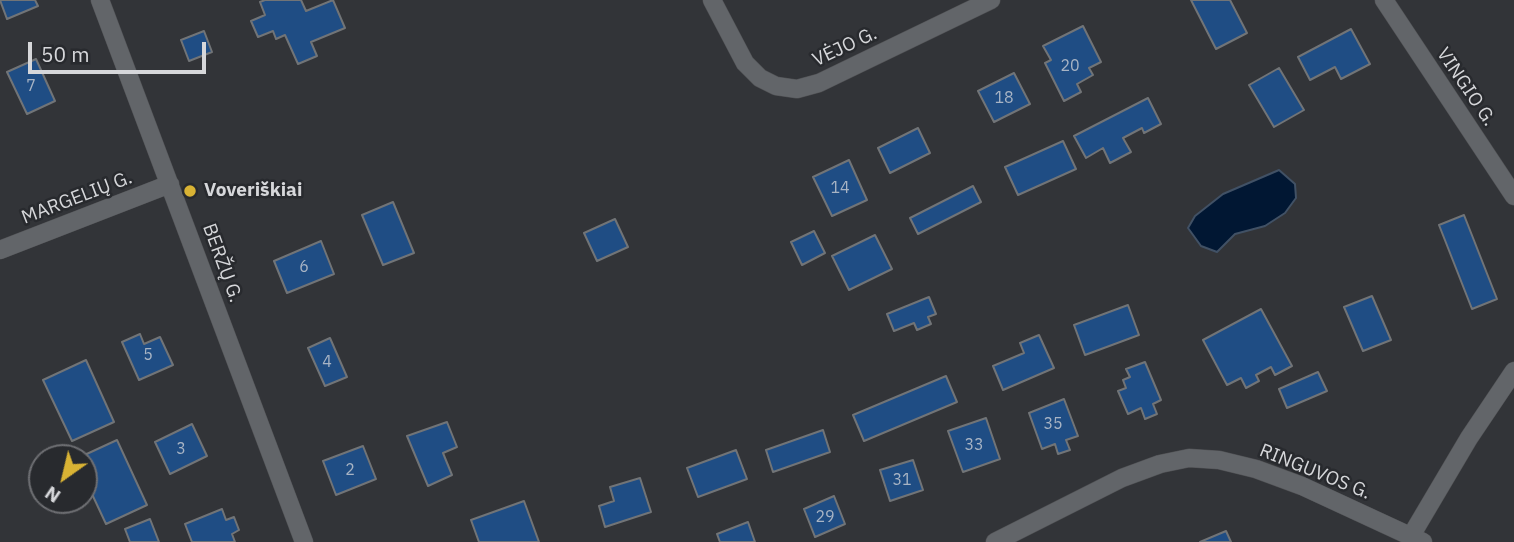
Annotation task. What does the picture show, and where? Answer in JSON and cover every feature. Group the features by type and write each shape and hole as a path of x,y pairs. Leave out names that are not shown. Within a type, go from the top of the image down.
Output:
{"street":[{"name":"BERŽŲ G.","path":"100,0 304,542"},
{"name":"VĖJO G.","path":"712,0 745,62 760,78 776,86 797,89 818,83 991,0"},
{"name":"VINGIO G.","path":"1384,0 1514,196"},
{"name":"MARGELIŲ G.","path":"0,250 170,184"},
{"path":"1417,539 1462,449 1514,371"},
{"name":"RINGUVOS G.","path":"995,542 1122,478 1160,464 1189,458 1219,460 1256,469 1303,486 1417,539"}],"water":[{"path":"1279,170 1295,184 1296,198 1285,213 1265,226 1235,234 1217,252 1201,246 1188,228 1195,216 1223,194"}],"building":[{"path":"0,0 35,0 38,6 7,19"},
{"path":"301,0 306,11 333,0 345,28 311,42 317,56 298,64 285,35 276,39 273,31 258,37 251,21 265,15 260,2"},
{"path":"1191,0 1230,0 1247,33 1216,49"},
{"path":"1083,26 1101,62 1089,68 1093,75 1077,84 1081,92 1064,101 1045,63 1051,60 1043,46"},
{"path":"1351,29 1370,64 1341,79 1335,67 1310,80 1298,57"},
{"path":"204,31 212,52 189,61 181,40"},
{"path":"36,59 55,101 27,114 7,72"},
{"path":"1279,68 1304,110 1274,127 1249,85"},
{"path":"1014,73 1030,104 994,122 978,91"},
{"path":"1148,98 1161,124 1144,133 1142,128 1123,138 1131,152 1110,163 1103,148 1086,158 1074,136"},
{"path":"918,128 930,153 890,173 878,148"},
{"path":"1063,141 1076,169 1018,195 1005,167"},
{"path":"849,160 867,200 832,216 813,177"},
{"path":"973,186 981,202 918,234 910,218"},
{"path":"393,202 414,253 383,265 362,215"},
{"path":"1464,215 1497,299 1472,309 1439,225"},
{"path":"615,219 628,247 597,261 584,233"},
{"path":"814,231 825,253 802,265 791,242"},
{"path":"875,235 892,269 849,290 832,256"},
{"path":"321,241 334,274 287,293 274,261"},
{"path":"1372,296 1391,340 1363,351 1344,307"},
{"path":"929,297 936,314 928,317 931,324 917,330 914,323 894,331 887,314"},
{"path":"1128,305 1139,335 1085,355 1074,325"},
{"path":"1261,309 1292,366 1275,375 1271,367 1256,375 1259,381 1246,388 1241,378 1227,385 1203,340"},
{"path":"140,334 144,344 160,337 173,365 139,380 122,342"},
{"path":"1039,335 1054,368 1003,390 993,366 1024,353 1020,343"},
{"path":"330,338 347,377 325,386 308,348"},
{"path":"86,360 114,422 72,441 43,380"},
{"path":"1145,362 1161,400 1153,404 1157,414 1145,419 1141,408 1128,414 1118,391 1126,388 1123,380 1130,377 1126,369"},
{"path":"1318,372 1327,391 1287,408 1279,389"},
{"path":"946,376 957,402 864,441 853,415"},
{"path":"1064,399 1078,436 1066,440 1070,450 1058,454 1055,444 1042,449 1029,413"},
{"path":"986,418 1000,459 963,472 948,431"},
{"path":"447,422 457,447 443,453 452,475 428,486 407,436"},
{"path":"192,424 207,456 170,474 155,442"},
{"path":"823,430 830,452 773,472 766,450"},
{"path":"117,440 147,505 106,524 98,507 98,449"},
{"path":"363,446 376,479 336,495 323,461"},
{"path":"736,450 747,479 698,497 687,468"},
{"path":"913,460 923,490 890,501 880,470"},
{"path":"640,478 651,512 605,527 599,506 614,501 610,487"},
{"path":"834,496 845,524 815,537 804,509"},
{"path":"524,501 539,542 479,542 471,520"},
{"path":"222,509 226,520 234,517 239,530 232,534 235,542 192,542 185,524"},
{"path":"150,519 159,542 130,542 125,529"},
{"path":"748,522 755,542 720,542 717,534"},
{"path":"1226,531 1231,542 1200,542"}],"place":[{"name":"Voveriškiai","path":"190,191"}]}
